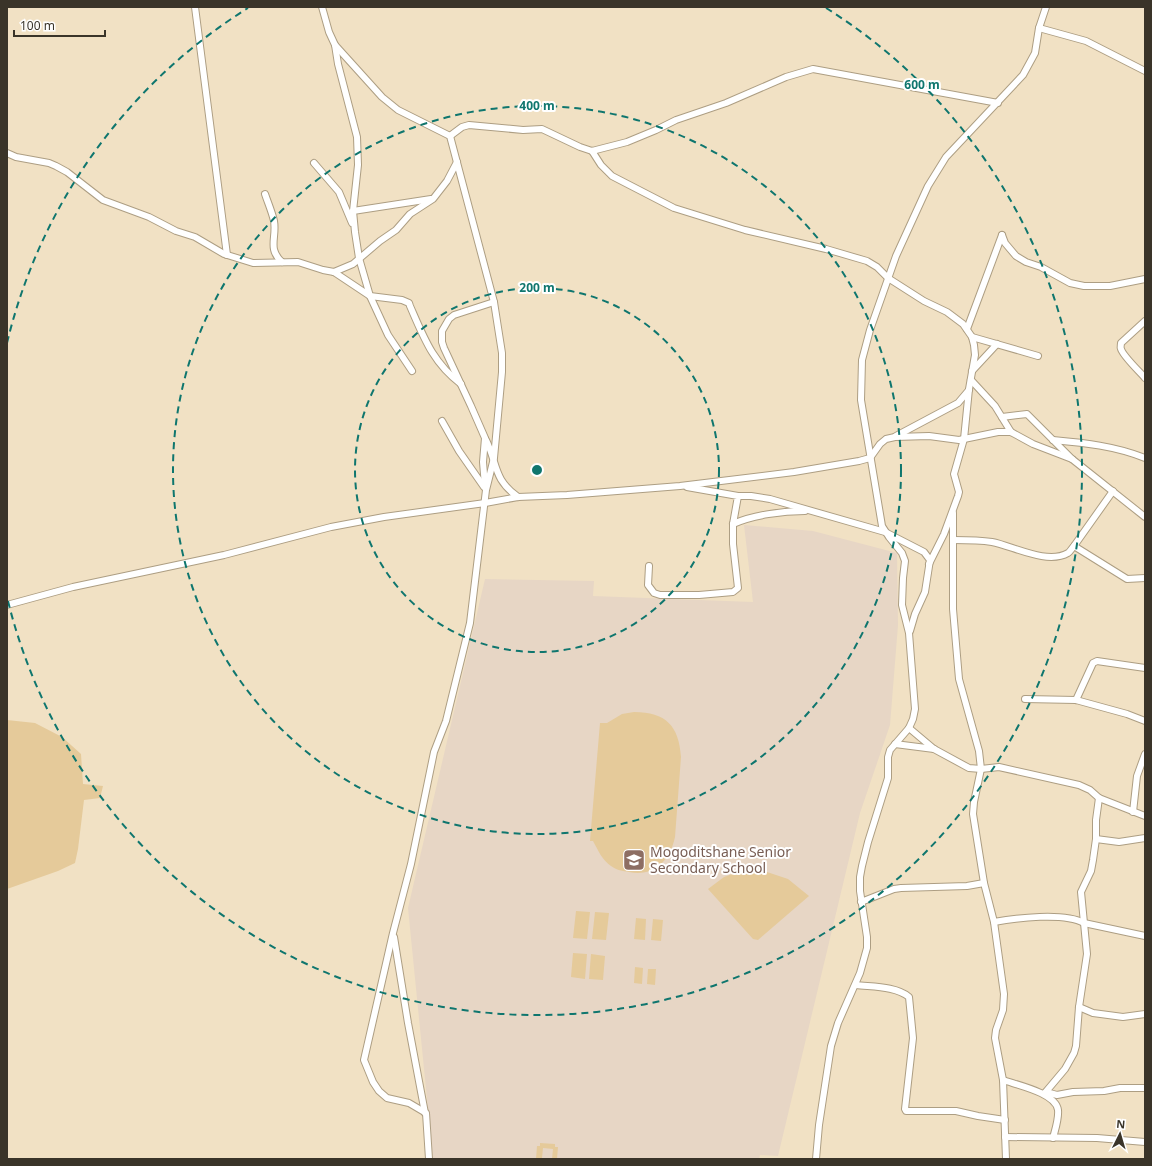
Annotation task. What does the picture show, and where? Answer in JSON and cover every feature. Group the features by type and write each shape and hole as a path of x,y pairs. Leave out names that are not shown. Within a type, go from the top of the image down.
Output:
{"street":[{"path":"195,7 227,255"},
{"path":"322,7 329,32 335,45 338,64 357,137 358,165 353,211 359,258 370,296 388,335 412,371"},
{"path":"816,1159 819,1125 831,1046 838,1023 856,985 863,966 867,948 867,937 861,902 860,877 862,866 888,778 888,757 890,750 909,728 915,709 909,634 902,605 905,561 904,557 882,526 861,400 861,370 870,330 896,256 928,186 946,157 1023,75 1034,53 1039,28 1046,7"},
{"path":"1039,28 1086,41 1145,71"},
{"path":"335,45 390,104 450,136 494,302 503,362 494,458 485,488"},
{"path":"450,136 462,127 469,125 523,130 542,129 580,148 592,151 627,142 676,120 726,103 786,77 813,69 998,103"},
{"path":"592,151 601,165 612,176 674,208 745,230 867,261 877,267 888,278 924,301 947,312 963,324 967,329 972,337 975,355 969,389 964,439 955,468 955,477 959,492 944,534 930,564 925,592 915,614 909,634"},
{"path":"7,153 16,157 49,163 56,166 67,172 96,196 110,203 149,217 176,231 195,237 227,255 253,263 298,262 334,272 370,296 402,300 409,304 430,350 447,373 461,384"},
{"path":"334,272 350,266 396,230 410,214 433,199 447,181 457,162"},
{"path":"314,163 339,192 344,201 355,232"},
{"path":"266,194 274,224 274,247 276,254 282,262"},
{"path":"353,211 433,199"},
{"path":"967,329 1002,235 1005,243 1016,256 1026,262 1041,267 1070,283 1084,286 1110,286 1145,279"},
{"path":"494,302 454,315 449,319 442,331 444,348 494,458 499,478 504,485 518,497"},
{"path":"1145,321 1121,342 1120,349 1145,378"},
{"path":"972,337 1038,356"},
{"path":"972,371 997,344"},
{"path":"971,380 995,406 1011,432"},
{"path":"7,604 73,587 224,555 331,527 384,517 518,497 567,495 680,486 794,472 870,458 880,444 886,439 895,436 958,402 969,389"},
{"path":"1002,417 1027,414 1072,459 1145,517"},
{"path":"442,421 459,451 485,488"},
{"path":"895,436 929,436 964,439 998,432 1011,432 1033,444 1072,459"},
{"path":"425,1113 409,1103 388,1098 379,1091 373,1082 364,1060 393,933 411,864 434,752 446,721 470,623 485,503 483,462 485,438"},
{"path":"1053,440 1099,445 1132,453 1145,458"},
{"path":"680,486 738,496 759,496 885,532 924,552 928,556 930,564"},
{"path":"954,540 992,542 1044,557 1059,556 1068,553 1074,546 1113,491"},
{"path":"649,566 648,585 654,593 660,595 699,595 733,592 736,590 738,585 733,544 733,524 738,496"},
{"path":"953,508 953,609 959,679 978,746 981,769 973,808 984,883 994,922 1004,994 1003,1010 996,1030 995,1038 1003,1080 1006,1159"},
{"path":"733,524 744,519 792,511 815,512"},
{"path":"1074,546 1127,579 1145,578"},
{"path":"1076,700 1093,663 1097,660 1145,668"},
{"path":"1025,699 1076,700 1113,710 1145,721"},
{"path":"909,728 934,749 969,768 981,769 999,767 1079,785 1090,790 1099,798 1145,816"},
{"path":"895,744 934,749"},
{"path":"1133,812 1137,776 1145,754"},
{"path":"1045,1093 1065,1069 1074,1053 1076,1046 1079,1007 1087,954 1081,892 1091,871 1096,839 1096,820 1099,798"},
{"path":"1096,839 1112,842 1126,842 1145,838"},
{"path":"861,902 894,889 967,886 984,883"},
{"path":"994,922 1028,917 1064,918 1080,921 1084,924 1145,936"},
{"path":"393,933 425,1113 429,1159"},
{"path":"856,985 893,990 909,997 913,1038 904,1109 906,1111 956,1111 1004,1120"},
{"path":"1079,1007 1093,1012 1123,1017 1145,1014"},
{"path":"1003,1080 1045,1093 1057,1095 1073,1092 1104,1091 1120,1088 1145,1088"},
{"path":"1045,1093 1058,1110 1053,1138"},
{"path":"1005,1137 1097,1138 1145,1142"}],"shaded area":[{"name":"Mogoditshane Senior Secondary School","path":"744,525 813,531 897,553 898,625 890,725 860,813 778,1156 760,1155 759,1159 433,1159 408,908 485,579 594,581 593,596 753,602"},
{"path":"634,712 655,715 669,723 674,729 677,737 681,757 673,846 665,860 660,865 646,872 638,873 622,871 608,864 593,841 590,841 600,723 607,723 622,714"},
{"path":"7,720 35,723 62,737 81,754 83,784 103,786 100,798 84,800 75,863 58,871 7,889"},
{"path":"744,870 764,871 788,879 809,896 758,940 753,939 708,889 724,877"},
{"path":"576,911 590,912 587,939 573,938"},
{"path":"595,912 609,913 606,940 592,939"},
{"path":"636,918 646,919 645,940 634,939"},
{"path":"653,919 663,920 661,941 651,940"},
{"path":"573,953 587,954 585,979 571,977"},
{"path":"591,954 605,956 603,980 589,979"},
{"path":"635,967 643,968 642,984 634,983"},
{"path":"648,969 656,969 655,985 647,984"},
{"path":"540,1143 555,1144 555,1147 558,1147 557,1159 552,1159 553,1149 543,1148 542,1158 547,1159 536,1159 537,1146 540,1146"}],"place":[{"name":"Mogoditshane Senior Secondary School","path":"634,860"}]}
